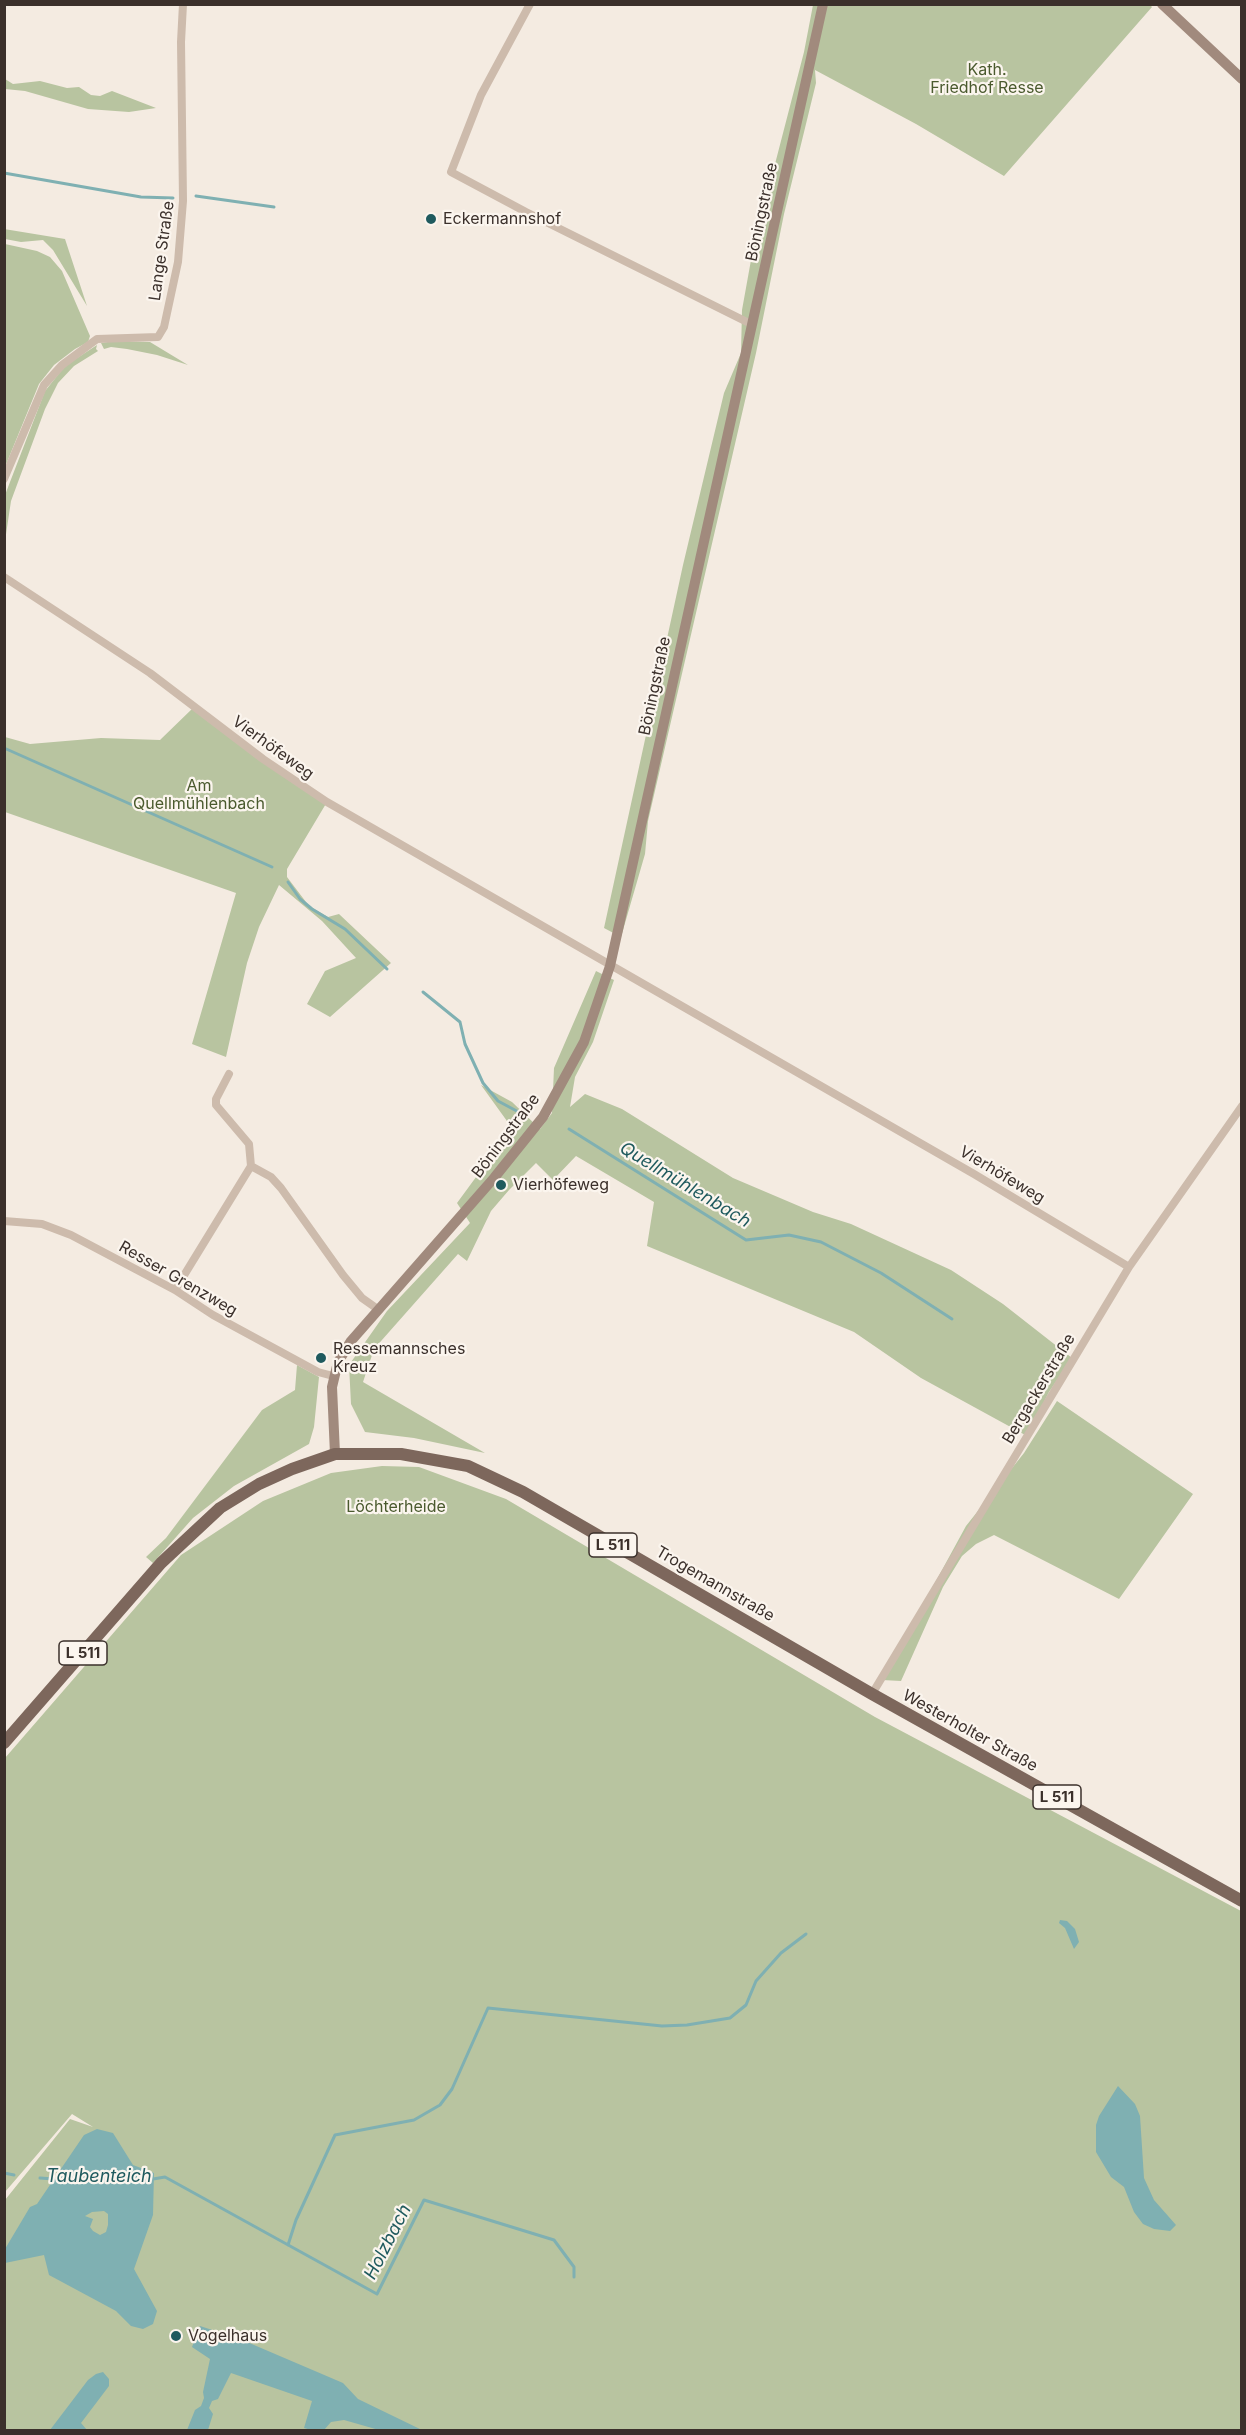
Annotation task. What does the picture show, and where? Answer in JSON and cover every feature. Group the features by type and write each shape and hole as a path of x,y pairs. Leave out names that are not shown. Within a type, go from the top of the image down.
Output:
{"main road":[{"name":"Böningstraße","path":"335,1454 332,1387 338,1362 351,1341 488,1185 543,1117 584,1042 610,966 823,4"},
{"path":"1162,4 1242,80"},
{"name":"Trogemannstraße","path":"335,1454 401,1454 468,1466 533,1498 872,1695"},
{"name":"L 511","path":"4,1743 161,1563 220,1508 259,1484 292,1469 335,1454"},
{"name":"Westerholter Straße","path":"872,1695 1242,1901"}],"street":[{"name":"Lange Straße","path":"4,479 44,385 62,365 97,339 158,337 164,327 178,262 183,201 181,42 183,4"},
{"path":"530,4 481,95 451,172 753,325"},
{"name":"Vierhöfeweg","path":"4,578 150,673 263,759 327,802 974,1174 1130,1267"},
{"path":"175,1290 251,1166 249,1144 216,1105 216,1099 229,1074"},
{"name":"Bergackerstraße","path":"872,1695 1130,1267 1242,1106"},
{"path":"251,1166 271,1177 281,1188 343,1275 362,1298 379,1310"},
{"name":"Resser Grenzweg","path":"4,1221 42,1224 71,1235 175,1290 213,1315 318,1372 333,1376"}],"green space":[{"name":"Kath. Friedhof Resse","path":"813,5 1150,5 1152,7 1004,176 916,124 815,70 816,83 784,214 756,353 648,821 645,854 621,937 604,928 683,565 724,393 741,353 742,310 753,249 804,52"},
{"path":"5,79 13,84 40,81 67,88 79,87 91,95 100,96 112,91 156,108 129,112 88,109 25,91 5,89"},
{"path":"4,229 65,239 87,306 53,250 43,240 21,242 5,239"},
{"path":"5,244 37,251 50,257 62,271 90,336 88,342 54,365 39,384 5,467"},
{"path":"150,342 188,365 157,355 127,349 111,347 104,349 101,343"},
{"path":"97,345 98,351 74,366 58,383 45,409 11,501 5,541 5,495 45,391 65,366"},
{"name":"Am Quellmühlenbach","path":"194,707 327,802 287,869 287,877 309,906 328,917 339,914 391,963 330,1017 307,1004 325,971 356,958 322,921 279,885 259,927 247,963 226,1057 192,1044 236,893 5,812 5,737 30,744 101,738 160,740"},
{"path":"596,971 614,980 593,1042 575,1077 570,1107 585,1094 622,1109 733,1178 813,1212 851,1224 951,1270 1003,1304 1072,1358 1049,1392 1027,1436 921,1378 854,1332 647,1246 654,1202 576,1156 553,1180 536,1163 509,1190 491,1211 467,1261 458,1254 374,1349 363,1382 485,1453 414,1438 365,1432 351,1404 349,1365 387,1311 470,1223 457,1203 512,1128 481,1085 512,1102 540,1129 552,1113 554,1068"},
{"path":"297,1365 319,1377 314,1427 309,1444 234,1486 193,1518 153,1563 146,1557 166,1538 262,1410 295,1390"},
{"path":"1057,1401 1193,1494 1119,1599 994,1535 976,1544 962,1556 943,1587 901,1681 882,1680 966,1526 1024,1453"},
{"name":"Löchterheide","path":"382,1466 419,1467 506,1499 875,1717 1241,1911 1241,2430 5,2430 5,2200 70,2119 93,2127 72,2114 5,2192 5,1758 181,1555 263,1501 331,1473"}],"water":[{"path":"1060,1920 1067,1921 1075,1929 1079,1942 1074,1949 1065,1928 1059,1923"},
{"path":"1118,2086 1135,2104 1140,2116 1144,2178 1154,2200 1176,2225 1170,2231 1154,2229 1143,2224 1134,2212 1124,2187 1111,2177 1096,2152 1096,2125 1099,2116"},
{"name":"Taubenteich","path":"97,2129 113,2133 133,2165 154,2173 153,2215 134,2269 157,2311 153,2324 143,2329 131,2326 116,2311 49,2275 44,2255 5,2263 5,2249 30,2207 37,2204 84,2135","holes":["104,2211 108,2214 106,2232 100,2235 90,2227 93,2219 85,2216 92,2212"]},
{"path":"200,2326 240,2339 343,2383 358,2399 422,2430 379,2430 344,2420 331,2422 324,2430 304,2428 312,2401 231,2373 218,2399 212,2401 209,2408 213,2414 208,2430 187,2430 195,2410 201,2406 204,2398 203,2392 210,2359 192,2347"},
{"path":"103,2372 109,2379 109,2386 81,2423 87,2430 50,2430 88,2380"}],"waterway":[{"path":"4,173 141,197 173,198"},
{"path":"196,196 274,207"},
{"name":"Quellmühlenbach","path":"4,748 272,867"},
{"name":"Quellmühlenbach","path":"288,882 300,899 345,929 387,969"},
{"name":"Quellmühlenbach","path":"423,992 460,1022 465,1044 483,1083 498,1101 526,1116"},
{"name":"Quellmühlenbach","path":"569,1129 746,1240 789,1235 821,1242 881,1273 952,1319"},
{"path":"288,2245 296,2220 335,2135 414,2120 440,2105 452,2089 488,2008 662,2026 687,2025 730,2018 746,2005 756,1981 781,1953 806,1934"},
{"name":"Holzbach","path":"4,2173 14,2175"},
{"name":"Holzbach","path":"153,2179 165,2177 377,2294 424,2200 554,2240 574,2267 574,2277"},
{"name":"Holzbach","path":"40,2178 54,2179"}],"place":[{"name":"Eckermannshof","path":"431,219"},
{"name":"Vierhöfeweg","path":"501,1185"},
{"name":"Ressemannsches Kreuz","path":"321,1358"},
{"name":"Vogelhaus","path":"176,2336"}]}
